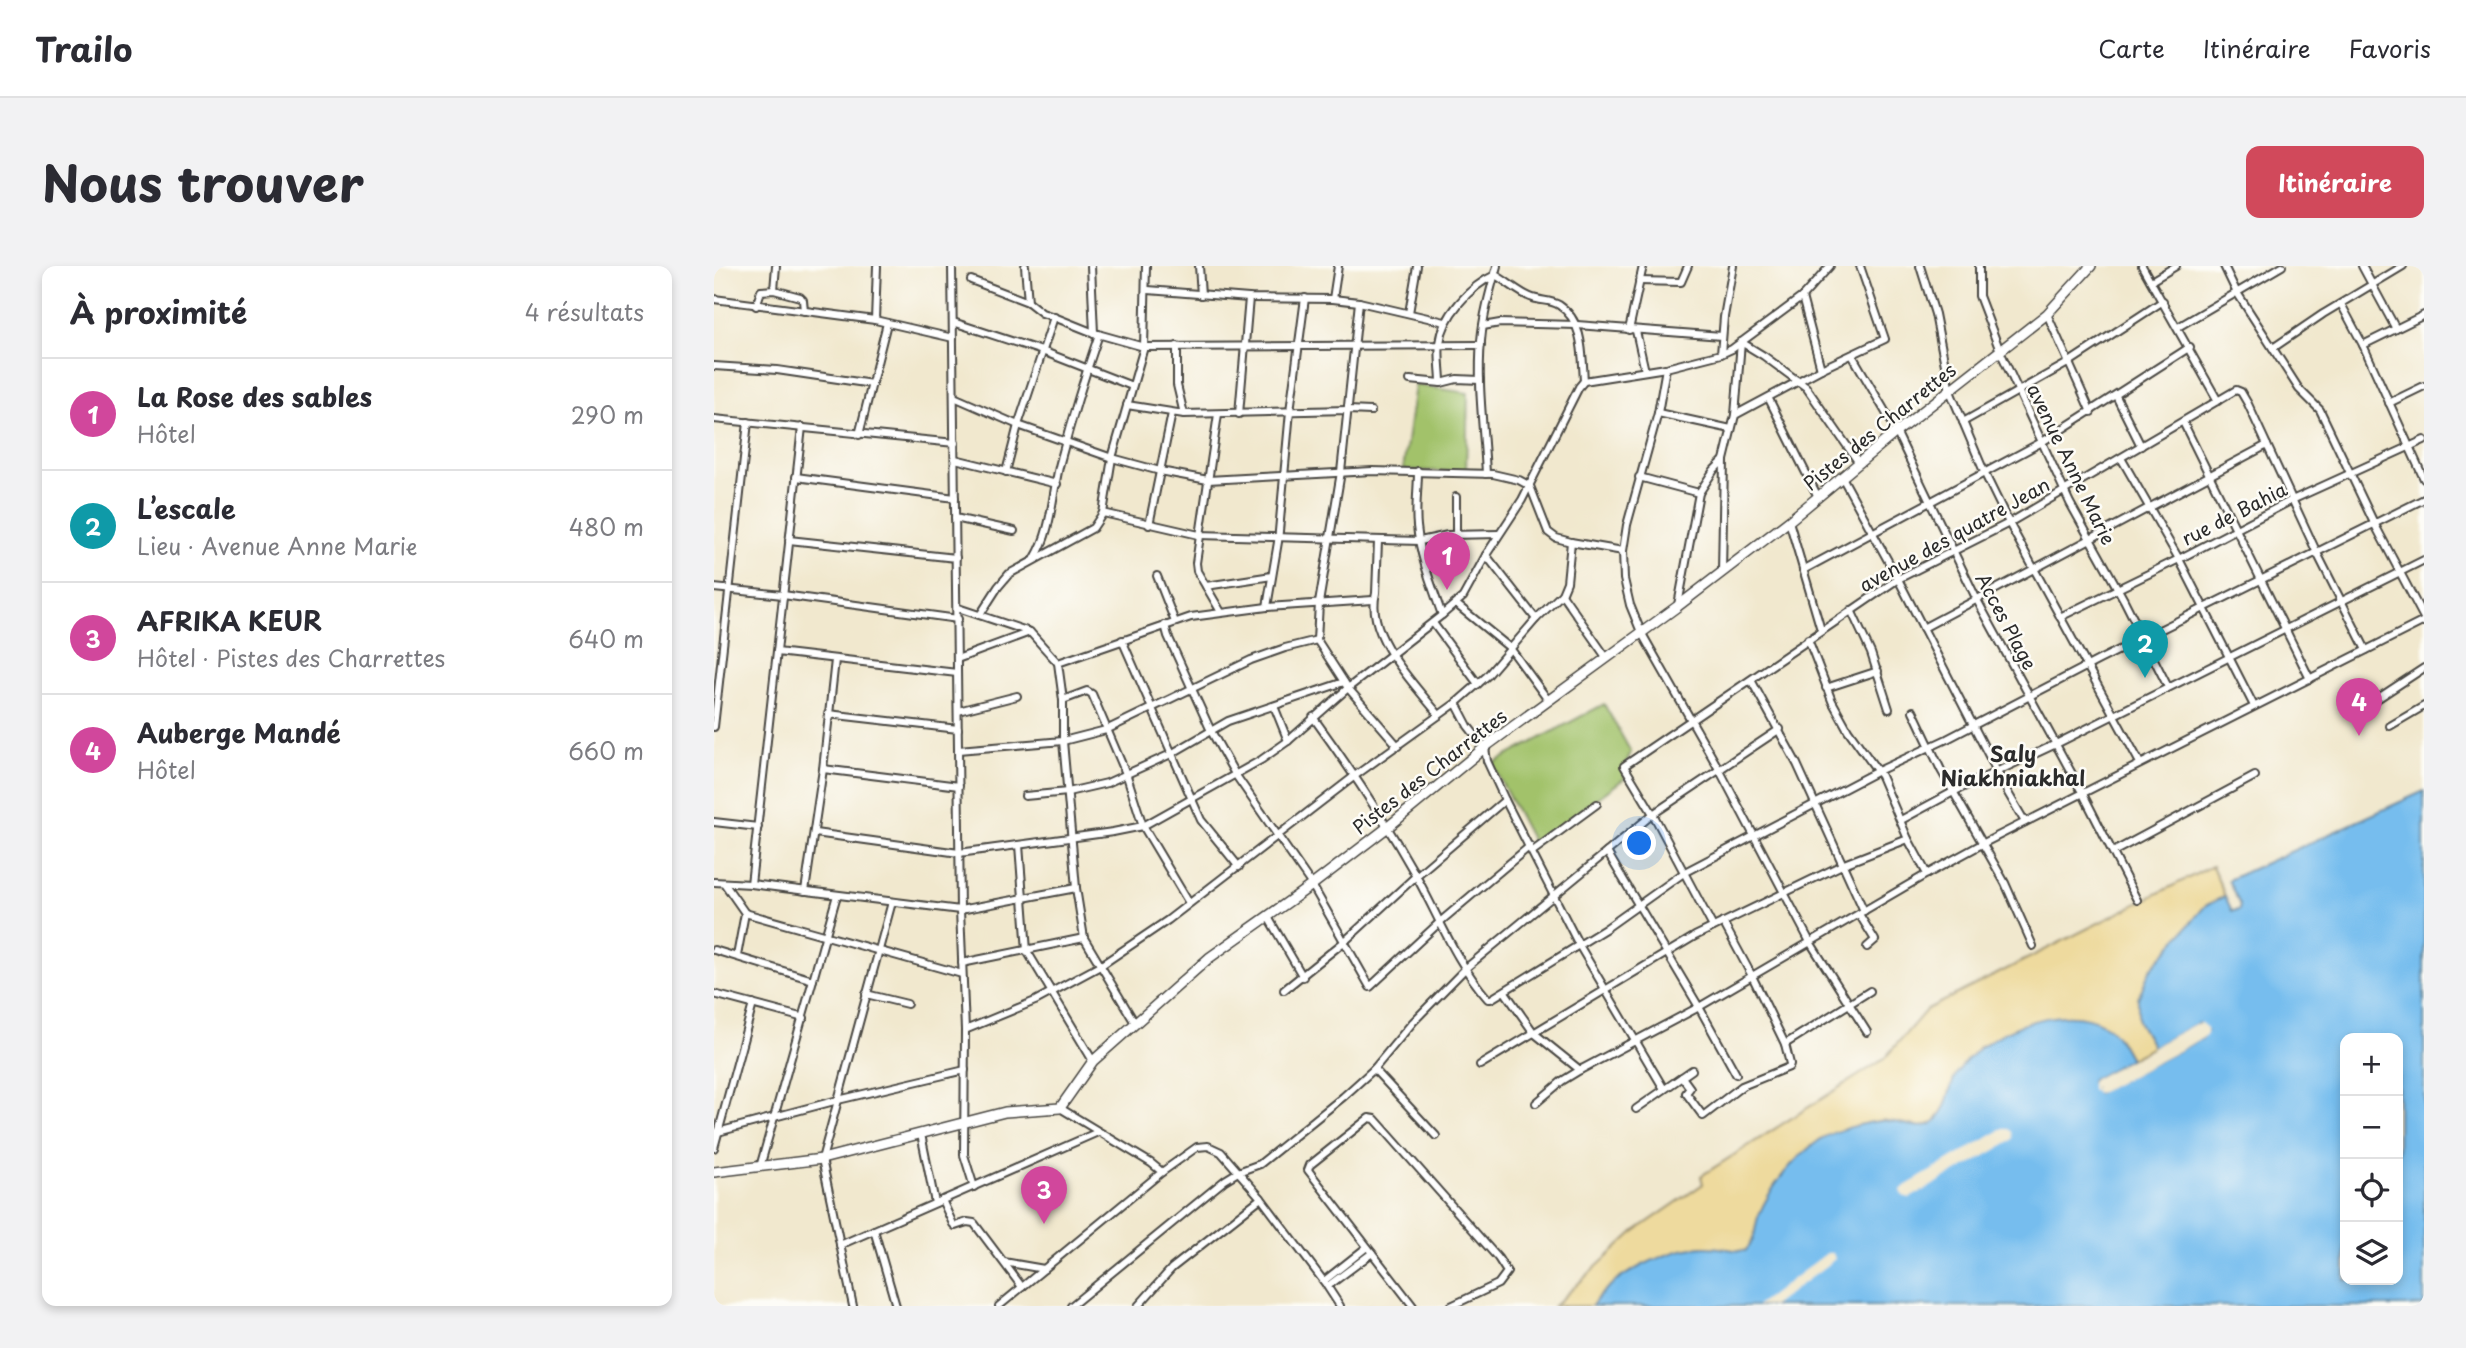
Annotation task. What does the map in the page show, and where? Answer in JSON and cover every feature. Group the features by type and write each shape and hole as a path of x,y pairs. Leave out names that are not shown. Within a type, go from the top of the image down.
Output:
{"main road":[{"name":"Pistes des Charrettes","path":"1060,1108 1093,1061 1209,958 1388,827 1485,748 1789,521 1895,433 2047,314 2088,267"},
{"path":"714,1172 822,1159 1005,1112 1060,1108"}],"street":[{"path":"774,290 776,266"},
{"path":"875,320 877,266"},
{"path":"952,266 960,910 965,1030 964,1155 974,1187"},
{"path":"1025,266 1028,302"},
{"path":"1034,559 1050,515 1060,460 1096,333 1091,266"},
{"path":"980,615 1009,574 1093,528 1103,513 1112,458 1144,347 1146,266"},
{"path":"1199,266 1200,295"},
{"path":"1333,299 1338,266"},
{"path":"1409,313 1417,266"},
{"path":"1486,474 1480,380 1481,345 1497,266"},
{"path":"1643,266 1633,330 1645,371"},
{"path":"1639,281 1681,282 1688,266"},
{"path":"1721,354 1734,266"},
{"path":"814,833 960,853 1072,839 1143,825 1261,760 1288,741 1346,685 1433,623 1468,590 1486,555 1530,486 1584,381 1666,368 1721,354 1802,297 1829,266"},
{"path":"1735,415 1886,338 1860,266"},
{"path":"1920,266 1935,314 1950,391 1985,474 2086,667 2140,763"},
{"name":"avenue Anne Marie","path":"1979,266 1979,296 2000,351 2090,541 2117,589"},
{"path":"2142,266 2218,401"},
{"path":"2151,281 2176,266"},
{"path":"1536,1103 1580,1070 1699,1007 1982,844 2424,620 2320,410 2299,389 2236,291 2224,266"},
{"path":"2178,327 2282,266"},
{"path":"2362,266 2396,329"},
{"path":"2273,348 2403,266"},
{"path":"1441,383 1439,344 1445,322 1474,289 1495,275"},
{"path":"1495,275 1533,298 1559,305 1577,326 1584,381"},
{"path":"971,280 1028,302 1042,313 1144,347 1481,345"},
{"path":"756,306 761,291 774,290 800,297 804,311"},
{"path":"1147,290 1249,298 1333,299 1359,302 1445,322"},
{"path":"1802,297 1821,369"},
{"path":"1239,414 1249,298"},
{"path":"1267,607 1278,537 1290,411 1305,298"},
{"path":"714,299 875,320 953,338"},
{"path":"1963,422 2068,363 2163,301"},
{"path":"1359,302 1340,472 1319,603 1317,640 1346,685 1398,746"},
{"path":"2341,304 2363,345 2424,479"},
{"path":"2047,314 2091,412"},
{"path":"2363,345 2424,315"},
{"path":"1006,472 1018,425 1054,317"},
{"path":"859,435 887,323"},
{"path":"953,323 1042,351 1132,386"},
{"path":"1483,326 1500,323 1577,326 1722,336"},
{"path":"1741,342 1799,381 1831,420 1859,463"},
{"path":"1722,573 1724,460 1735,415 1741,342"},
{"path":"1177,346 1177,385 1184,414"},
{"path":"1803,570 2042,442 2190,347"},
{"name":"Acces Plage","path":"1852,355 1931,502 1977,600 2083,794 2137,900"},
{"path":"714,366 777,370 872,384"},
{"path":"1666,368 1658,413 1627,525 1623,551 1626,592 1641,632 1693,721 1810,942 1867,1032"},
{"path":"1410,380 1441,383 1457,379 1480,380"},
{"path":"2389,403 2424,386"},
{"name":"avenue des quatre Jean","path":"1653,814 1626,772 1625,766 1898,579 2009,523 2238,390 2267,445"},
{"path":"2116,396 2141,446"},
{"path":"954,397 1018,425 1112,458 1208,480 1340,472 1418,471 1507,476 1530,486 1549,532 1556,538 1623,551"},
{"path":"1769,398 1818,497"},
{"path":"1128,405 1184,414 1371,411"},
{"path":"1149,524 1172,413"},
{"path":"1658,413 1731,429"},
{"path":"1217,414 1196,567 1221,612"},
{"path":"714,419 955,443"},
{"path":"714,727 748,422"},
{"path":"2183,422 2310,679"},
{"path":"751,884 802,427"},
{"name":"rue de Bahia","path":"2060,617 2292,500 2424,440"},
{"path":"1923,628 2267,445 2366,650"},
{"path":"2121,458 2179,559 2254,706"},
{"path":"955,459 1057,484"},
{"path":"1678,606 1699,493 1724,460"},
{"path":"1418,471 1417,525 1423,558 1442,615"},
{"path":"796,477 955,498"},
{"path":"1639,477 1699,493"},
{"path":"1842,477 2025,822"},
{"path":"1456,497 1456,534"},
{"path":"1313,718 1356,775 1388,827 1466,968 1488,999 1495,998 1639,906 1685,872 1876,772 1929,748 2424,499"},
{"path":"1103,513 1199,535 1420,541 1456,534 1499,534"},
{"path":"955,518 1014,531"},
{"path":"1789,521 1821,630"},
{"path":"789,540 956,558"},
{"path":"1378,541 1374,614 1391,655 1439,715"},
{"path":"965,1030 1052,992 1100,966 1238,867 1356,775 1456,703 1478,684 1562,594 1567,582 1571,542"},
{"path":"1486,555 1536,619"},
{"path":"1901,820 2424,560"},
{"path":"1157,576 1175,622"},
{"path":"1206,586 1272,576"},
{"path":"714,588 783,594 958,619"},
{"path":"2117,589 2168,687"},
{"path":"1562,594 1606,657"},
{"path":"1058,663 1165,625 1221,612 1373,600"},
{"path":"1456,604 1510,648 1548,700"},
{"path":"958,608 1030,632 1058,663 1076,888 1084,938 1135,1023"},
{"path":"1852,610 1878,671 1889,709"},
{"path":"1433,623 1478,684"},
{"path":"1165,625 1211,732 1235,774 1312,884 1370,987 1441,921 1531,848 1597,804"},
{"path":"957,659 1030,632"},
{"path":"1808,639 1826,688 1848,730 1881,776 1908,839 1927,874"},
{"path":"1122,640 1201,820 1238,867"},
{"path":"958,750 1063,740 1106,730 1266,653 1317,640"},
{"path":"777,652 957,673"},
{"path":"805,891 823,769 835,660"},
{"path":"2374,701 2424,667"},
{"path":"1826,688 1878,671"},
{"path":"1751,680 1780,729 1844,864 1875,940 1867,947"},
{"path":"1025,796 1095,787 1127,776 1228,721 1346,685"},
{"path":"1063,700 1090,691 1127,776 1143,825 1189,903"},
{"path":"958,711 1017,696"},
{"path":"1456,703 1468,726 1485,748 1487,761 1505,800 1579,945 1664,1089"},
{"path":"1274,706 1288,741"},
{"path":"2390,726 2424,706"},
{"path":"1913,711 1929,748 2005,883 2033,946"},
{"path":"828,714 958,729"},
{"path":"1071,1306 1225,1181 1269,1157 1374,1069 1413,1022 1466,968 1653,814 1780,729"},
{"path":"823,769 959,786"},
{"path":"2113,852 2255,776"},
{"path":"1284,990 1345,941 1505,800"},
{"path":"1653,814 1713,927"},
{"path":"714,822 758,827"},
{"path":"1480,1065 1713,927 1844,864 1908,839"},
{"path":"1019,845 1027,951 1093,1061"},
{"path":"1607,852 1736,1074"},
{"path":"724,883 745,913 962,974"},
{"path":"714,884 751,884 960,910 1076,888"},
{"path":"760,1167 837,895"},
{"path":"853,1306 822,1159 892,902"},
{"path":"737,956 745,913"},
{"path":"1268,917 1303,977"},
{"path":"1682,1077 1690,1089 1686,1093 1701,1115 1704,1115 1742,1086 1788,1067 1790,1057 1785,1044 1723,922"},
{"path":"962,963 1084,938"},
{"path":"714,950 813,980"},
{"path":"1785,1044 1870,991"},
{"path":"1505,992 1534,1033 1580,1070"},
{"path":"714,994 804,1018"},
{"path":"866,994 908,1004"},
{"path":"714,1148 753,1004"},
{"path":"1374,1069 1436,1136"},
{"path":"716,1133 965,1070"},
{"path":"1636,1109 1692,1070"},
{"path":"1060,1108 1151,1163 1161,1172"},
{"path":"1413,1306 1308,1170 1310,1165 1372,1118 1498,1258 1507,1272 1499,1284 1451,1306"},
{"path":"840,1245 1098,1132"},
{"path":"920,1134 939,1202 953,1224 974,1223 1022,1287"},
{"path":"999,1306 1161,1172 1202,1146 1221,1152 1261,1198 1326,1283 1340,1306"},
{"path":"1138,1306 1172,1268 1261,1198"},
{"path":"874,1230 895,1306"},
{"path":"1326,1283 1367,1247"},
{"path":"1326,1283 1373,1253"},
{"path":"1004,1262 1044,1269"}],"green space":[{"path":"1415,385 1468,393 1466,472 1403,470"},
{"path":"1604,704 1631,752 1624,768 1625,778 1534,845 1492,764"}],"sand":[{"path":"2212,866 2225,896 2205,906 2138,1021 2153,1047 2130,1059 2119,1039 2104,1025 2084,1018 1980,1046 1956,1075 1945,1106 1935,1122 1922,1127 1883,1120 1857,1126 1822,1138 1792,1164 1758,1219 1752,1244 1745,1251 1730,1250 1598,1297 1592,1306 1554,1306 1635,1231 1703,1184 1701,1176 1884,1059 1927,1009"}],"water":[{"path":"2424,791 2424,1306 1592,1306 1612,1284 1659,1258 1692,1248 1745,1251 1753,1239 1758,1217 1769,1195 1792,1164 1811,1147 1833,1133 1867,1123 1888,1121 1921,1127 1933,1123 1942,1113 1953,1081 1967,1060 1983,1046 2023,1024 2067,1016 2087,1018 2109,1028 2130,1059 2092,1080 2097,1093 2203,1038 2207,1031 2198,1023 2153,1047 2138,1021 2138,998 2150,970 2205,906 2225,896 2232,911 2239,910 2240,905 2228,880"}],"pier":[{"path":"2201,1023 2207,1028 2207,1034 2203,1038 2101,1092 2097,1093 2091,1089 2094,1079 2133,1058 2132,1062 2096,1082 2094,1088 2100,1089 2201,1035 2203,1030 2199,1026 2155,1050 2150,1048"},
{"path":"2002,1129 2012,1132 2013,1138 2010,1142 1910,1198 1903,1196 1901,1190 1905,1186"},
{"path":"1827,1253 1833,1253 1835,1259 1773,1306 1757,1306"}],"place":[{"name":"La Rose des sables","path":"1447,590"},
{"name":"L’escale","path":"2145,678"},
{"name":"Auberge Mandé","path":"2359,736"},
{"name":"AFRIKA KEUR","path":"1044,1224"}],"district":[{"name":"Saly Niakhniakhal","path":"2013,765"}]}
